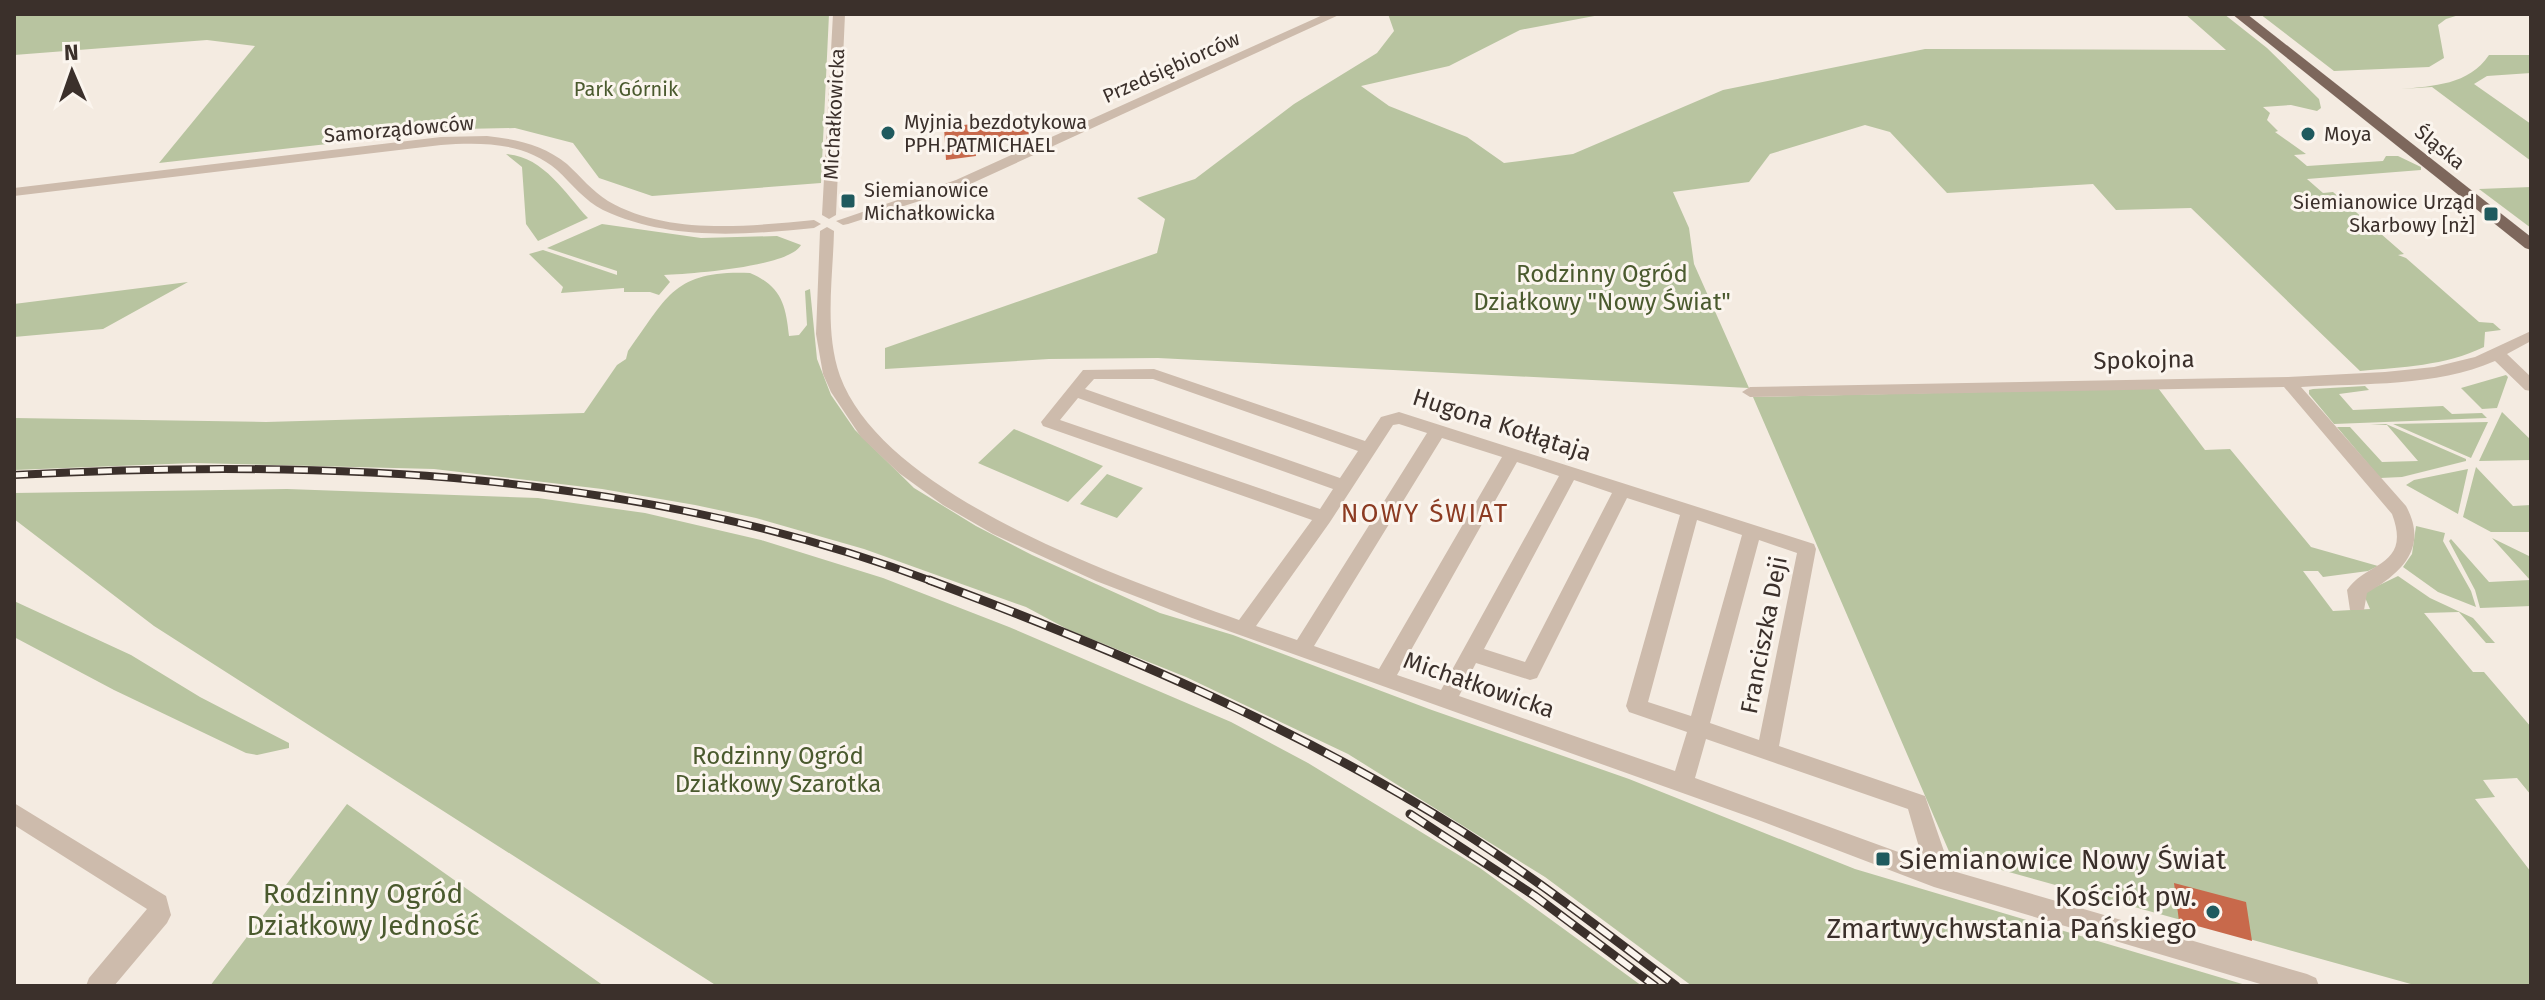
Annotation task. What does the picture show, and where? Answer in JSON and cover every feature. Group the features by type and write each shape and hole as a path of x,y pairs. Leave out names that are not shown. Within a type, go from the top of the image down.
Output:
{"main road":[{"name":"Śląska","path":"2239,14 2531,245"}],"street":[{"name":"Michałkowicka","path":"839,14 828,223 826,333 831,371 854,415 881,446 946,496 1009,534 1101,576 1243,629 1683,783 1934,877 2307,986"},
{"name":"Przedsiębiorców","path":"828,223 961,183 1335,14"},
{"name":"Samorządowców","path":"14,192 430,143 482,140 540,152 560,165 598,201 647,220 719,229 828,223"},
{"name":"Spokojna","path":"1750,392 2288,382 2434,371 2480,361 2519,339 2531,336"},
{"path":"2497,354 2531,386"},
{"path":"1324,517 1049,422 1089,374 1154,374 1368,448"},
{"path":"2288,382 2400,511 2407,525 2408,539 2399,558 2379,577 2357,590 2357,605"},
{"path":"1074,391 1344,486"},
{"name":"Hugona Kołłątaja","path":"1243,629 1391,418 1513,453 1752,533"},
{"path":"1302,650 1438,430"},
{"path":"1384,679 1513,453"},
{"path":"1446,700 1569,473"},
{"path":"1471,653 1530,672 1622,490"},
{"path":"1690,512 1636,706 1917,803 1935,857 1934,877"},
{"name":"Franciszka Deji","path":"1683,783 1752,533 1807,549 1767,751"},
{"path":"14,813 158,903 159,915 98,986"}],"green space":[{"name":"Park Górnik","path":"14,14 829,14 821,183 652,196 599,178 573,143 515,128 461,129 159,163 255,46 207,40 14,55"},
{"name":"Rodzinny Ogród Działkowy \"Nowy Świat\"","path":"1388,14 1605,14 1520,30 1449,66 1361,86 1389,106 1467,137 1504,163 1573,154 1723,90 1925,49 2226,50 2185,14 2224,14 2267,48 2319,99 2321,108 2317,111 2291,105 2263,107 2270,113 2267,120 2278,131 2275,132 2306,154 2294,155 2307,166 2383,161 2386,156 2398,156 2421,167 2421,170 2307,179 2323,193 2333,192 2404,254 2398,255 2406,258 2479,322 2493,323 2501,330 2485,332 2484,347 2454,358 2423,365 2360,371 2191,208 2116,210 2093,184 1947,193 1890,132 1865,125 1770,154 1749,182 1673,192 1689,228 1694,264 1749,388 1158,358 1049,359 885,369 885,348 1157,253 1165,219 1137,198 1195,179 1294,104 1377,53 1394,31"},
{"path":"2260,14 2462,14 2438,25 2444,58 2429,67 2334,71"},
{"path":"2489,55 2531,55 2531,73 2487,76 2474,84 2531,124 2531,161 2432,87 2401,89 2438,85 2461,78 2481,65"},
{"path":"506,154 531,161 542,169 588,218 538,241 526,224 522,167"},
{"path":"2531,187 2531,228 2479,189"},
{"path":"602,224 701,238 777,236 801,245 793,253 759,264 664,275 670,282 659,295 624,292 624,288 561,293 563,287 529,254 543,250 617,275 617,271 547,248"},
{"path":"750,273 769,284 780,298 789,336 799,335 807,325 805,291 810,289 817,359 831,395 855,430 914,488 976,526 1032,555 1160,613 1233,635 1429,709 1629,779 1855,869 2249,986 1692,986 1545,877 1348,754 1186,677 1069,630 1026,607 864,549 756,518 695,505 602,489 434,469 194,463 14,470 14,418 266,422 584,413 617,365 626,359 628,351 653,315 676,290 704,276"},
{"path":"188,282 103,329 14,337 14,304"},
{"path":"2506,375 2508,377 2497,408 2482,409 2461,388"},
{"path":"2365,386 2369,390 2339,394 2353,410 2443,406 2452,414 2482,413 2487,418 2334,424 2309,394 2309,390 2313,389"},
{"path":"2158,388 2205,450 2230,449 2311,547 2378,566 2368,571 2323,577 2318,571 2303,571 2333,611 2370,609 2363,593 2398,576 2430,598 2473,618 2495,643 2486,643 2459,612 2424,613 2473,672 2484,672 2531,727 2531,795 2517,778 2483,780 2495,797 2475,799 2531,872 2531,986 2418,986 1951,856 1753,397"},
{"path":"2502,412 2531,440 2531,460 2479,461"},
{"path":"2488,422 2471,458 2393,424"},
{"path":"2386,424 2466,461 2402,477 2380,478 2337,427 2350,427 2382,462 2418,461 2387,425 2370,425"},
{"path":"1014,429 1103,466 1068,502 978,463"},
{"path":"2476,467 2513,506 2531,505 2531,532 2491,532 2463,517"},
{"path":"2468,469 2458,514 2406,485 2414,480"},
{"path":"1107,474 1143,488 1117,518 1080,504"},
{"name":"Rodzinny Ogród Działkowy Szarotka","path":"287,489 538,498 645,513 761,540 883,578 1009,627 1231,722 1308,763 1480,868 1642,986 717,986 154,626 14,519 14,493"},
{"path":"2416,526 2445,533 2443,541 2471,591 2476,607 2438,592 2403,567 2412,554"},
{"path":"2492,538 2531,557 2531,606 2480,608 2475,590 2449,541 2451,539 2489,582 2530,580"},
{"path":"14,601 131,655 200,697 289,743 289,748 257,755 246,753 114,690 14,637"},
{"name":"Rodzinny Ogród Działkowy Jedność","path":"347,804 604,986 210,986"}],"building":[{"path":"1029,118 1031,134 974,140 976,156 946,160 944,127"},
{"name":"Kościół pw. Zmartwychwstania Pańskiego","path":"2174,883 2246,902 2252,941 2179,921"}],"railway":[{"path":"14,475 247,469 364,472 480,480 595,495 710,516 823,545 934,582"},
{"path":"929,580 1133,662 1333,757 1488,848 1676,986"},
{"path":"1410,814 1535,896 1655,986"}],"place":[{"name":"Myjnia bezdotykowa PPH.PATMICHAEL","path":"888,133"},
{"name":"Moya","path":"2308,134"},
{"name":"Siemianowice Michałkowicka","path":"848,201"},
{"name":"Siemianowice Urząd Skarbowy [nż]","path":"2491,214"},
{"name":"Siemianowice Nowy Świat","path":"1883,859"},
{"name":"Kościół pw. Zmartwychwstania Pańskiego","path":"2213,912"}],"district":[{"name":"NOWY ŚWIAT","path":"1425,513"}]}
